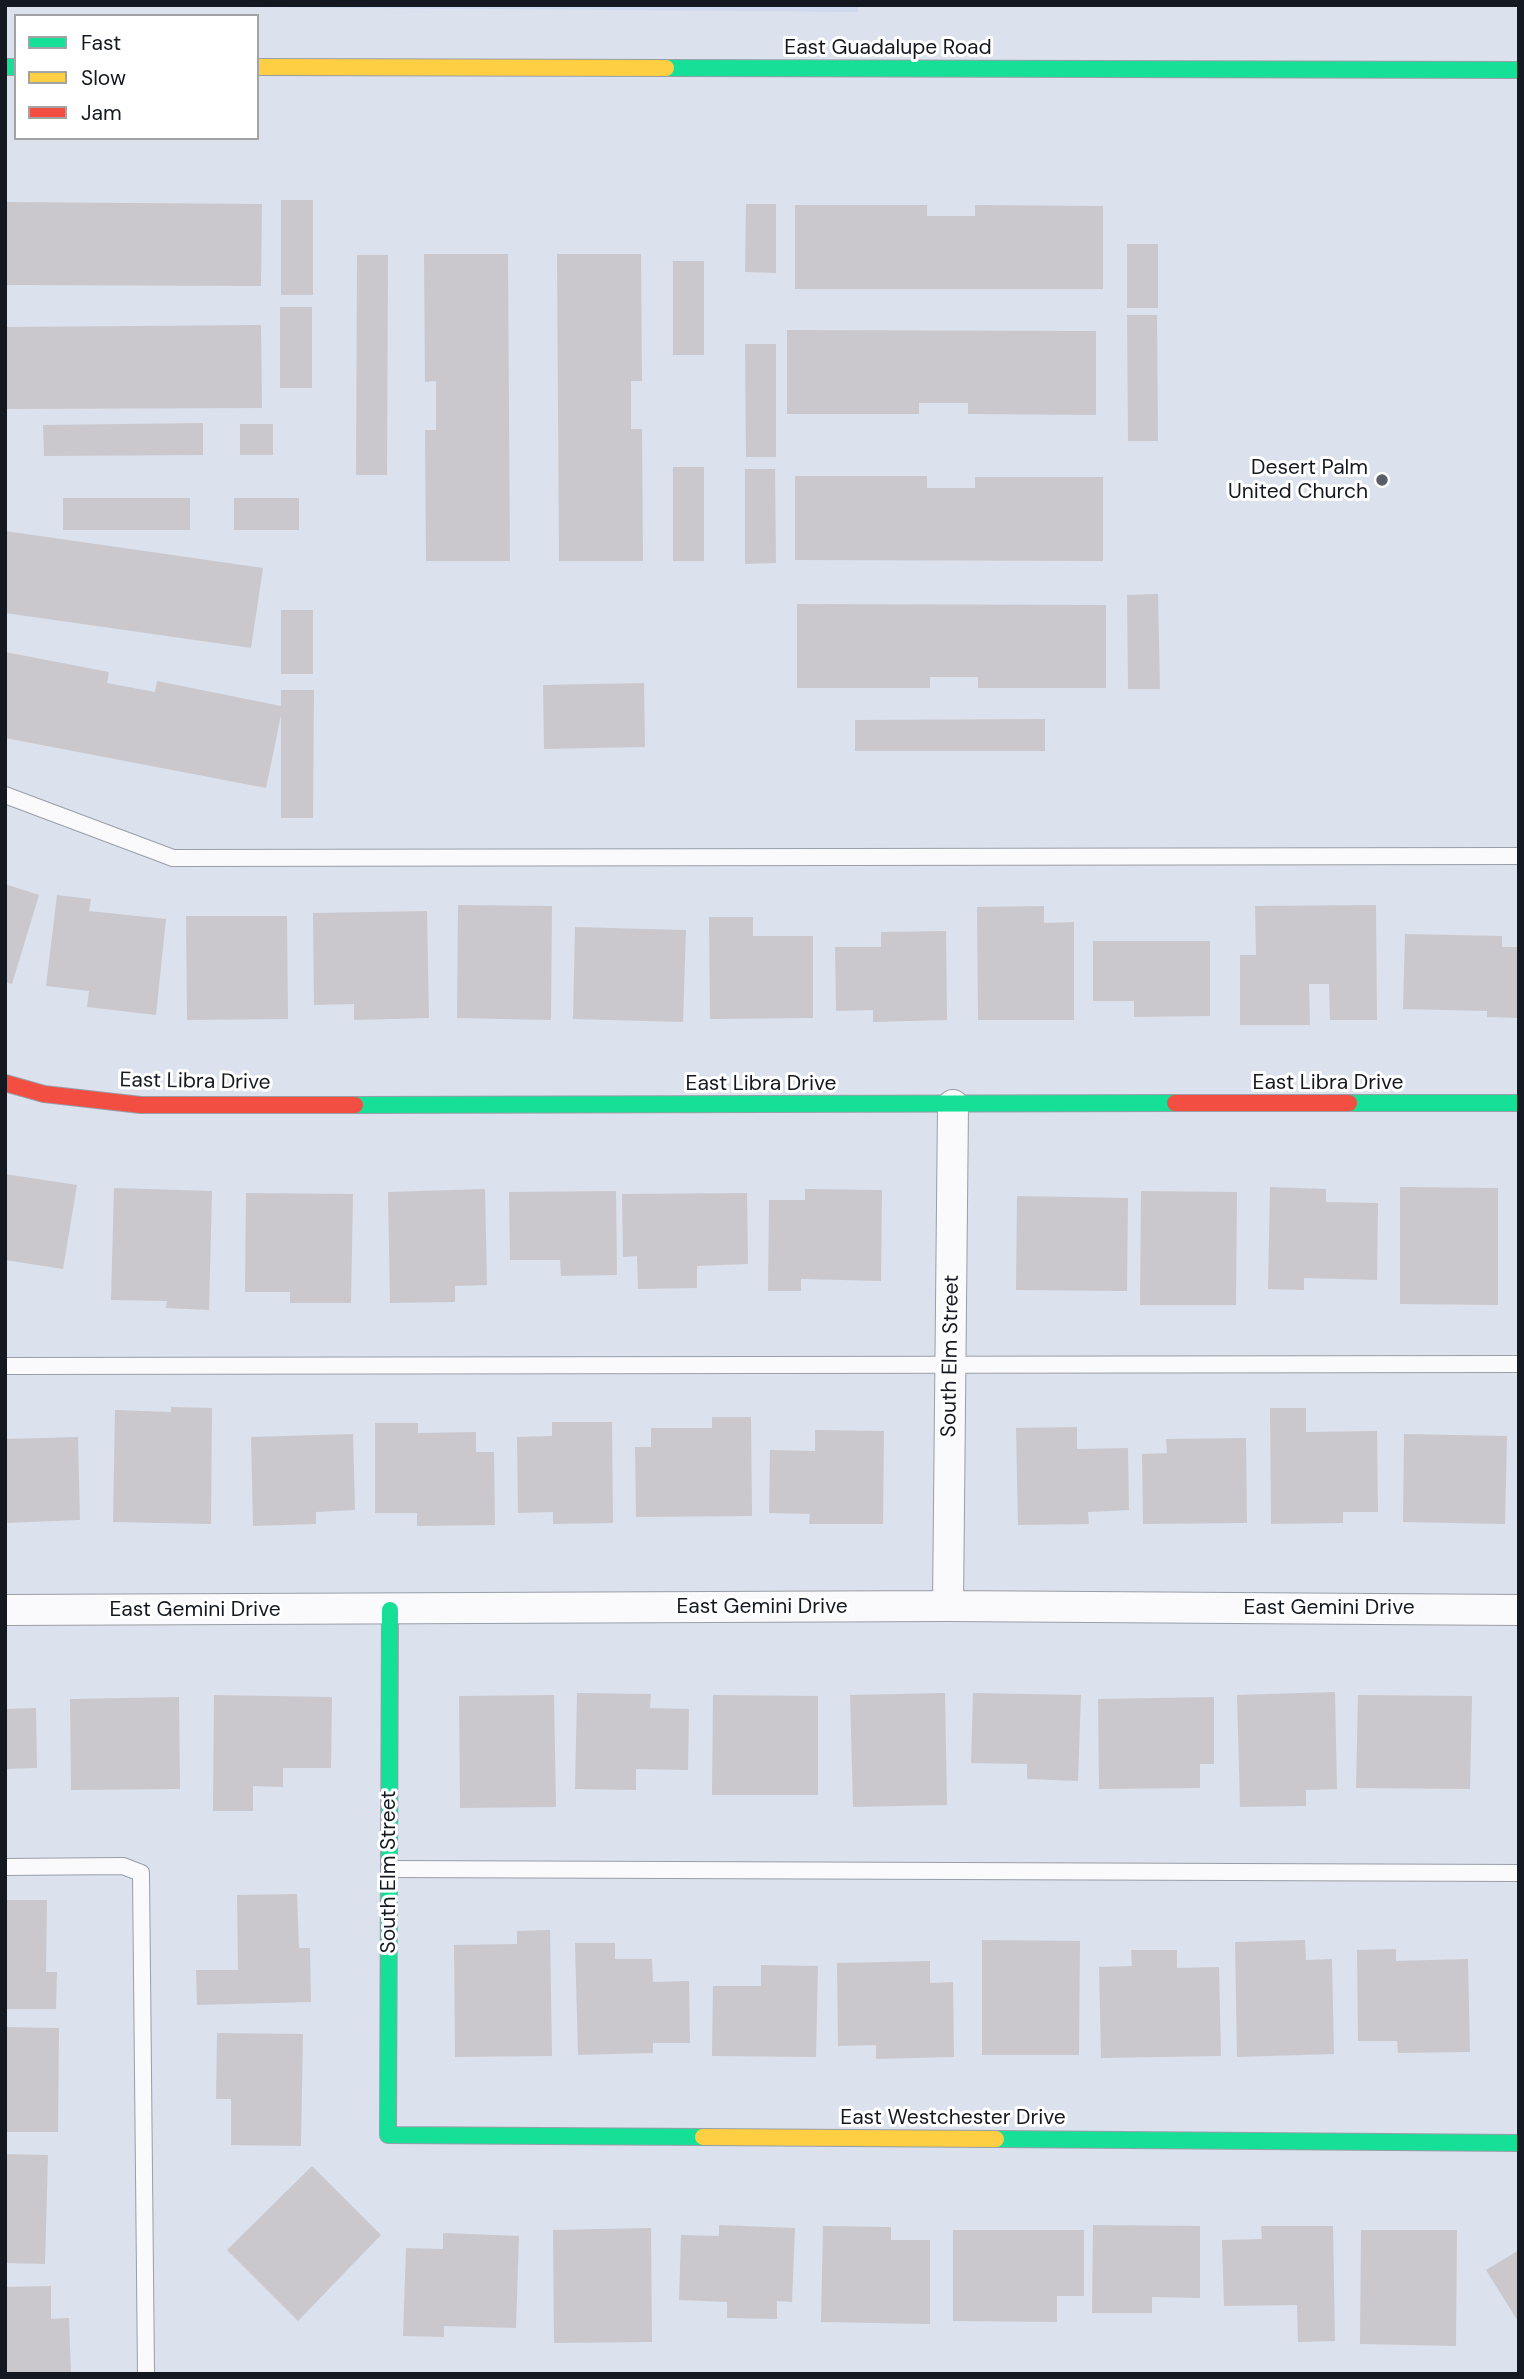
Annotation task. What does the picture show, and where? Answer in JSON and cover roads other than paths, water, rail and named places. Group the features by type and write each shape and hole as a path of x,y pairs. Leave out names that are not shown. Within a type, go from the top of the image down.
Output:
{"street":[{"name":"East Guadalupe Road","path":"259,67 1519,70"},
{"name":"East Libra Drive","path":"5,1083 44,1094 141,1105 1519,1103"},
{"name":"South Elm Street","path":"948,1606 953,1105"},
{"name":"East Gemini Drive","path":"5,1610 948,1606 1519,1610"},
{"name":"South Elm Street","path":"388,2135 390,1609"},
{"name":"East Westchester Drive","path":"388,2135 1519,2143"}],"lane":[{"path":"5,795 173,858 1519,856"},
{"path":"5,1366 1519,1364"},
{"path":"5,1867 123,1866 141,1873 146,2374"},
{"path":"389,1869 1519,1873"}],"place":[{"name":"Desert Palm United Church","path":"1382,480"}]}
